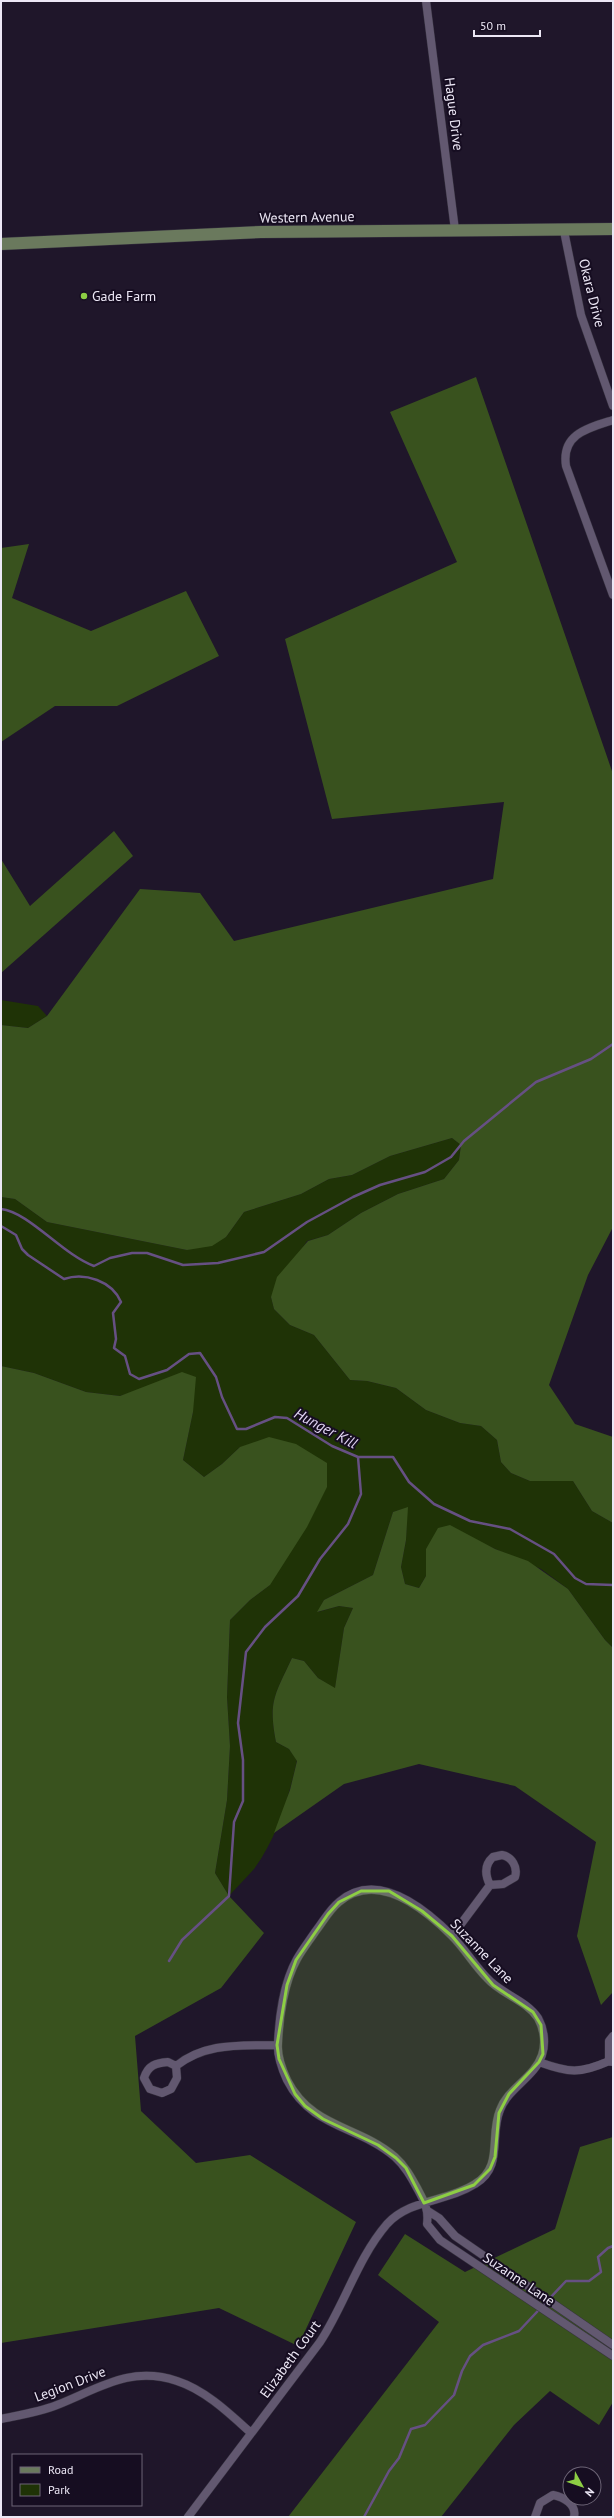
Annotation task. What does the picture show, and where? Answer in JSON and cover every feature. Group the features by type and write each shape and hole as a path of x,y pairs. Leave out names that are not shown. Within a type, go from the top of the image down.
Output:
{"main road":[{"name":"Western Avenue","path":"1,244 261,232 455,230 564,231 613,229"}],"street":[{"name":"Hague Drive","path":"426,1 455,230"},
{"name":"Okara Drive","path":"564,231 581,315 613,406"},
{"path":"613,420 590,427 570,441 564,454 613,595"},
{"path":"452,1936 490,1886"},
{"name":"Suzanne Lane","path":"424,2203 457,2193 474,2185 485,2177 495,2157 496,2124 503,2102 539,2062 544,2045 538,2019 527,2008 494,1985 452,1936 422,1911 389,1891 376,1889 350,1895 328,1914 296,1960 287,1985 277,2045 279,2059 287,2079 295,2094 305,2106 323,2119 378,2145 396,2158 406,2168 428,2211 439,2218 455,2236 613,2345"},
{"path":"539,2062 576,2072 593,2068 611,2061 609,2041 613,2036"},
{"path":"176,2066 185,2058 214,2047 277,2045"},
{"name":"Elizabeth Court","path":"188,2517 320,2342 329,2328 350,2282 372,2245 386,2226 404,2210 424,2203"},
{"name":"Suzanne Lane","path":"428,2211 427,2224 440,2240 613,2356"},
{"name":"Legion Drive","path":"1,2420 43,2410 98,2385 119,2379 153,2376 177,2381 191,2387 216,2403 251,2433"},
{"path":"534,2517 540,2503 552,2495 567,2500 572,2506 574,2517"}],"highlighted area":[{"path":"361,1891 389,1891 422,1911 452,1936 493,1985 533,2012 541,2025 543,2054 539,2062 509,2094 499,2113 495,2157 490,2169 474,2185 424,2203 406,2168 396,2158 378,2145 323,2119 305,2106 295,2094 279,2059 277,2045 287,1985 296,1960 328,1914 339,1902"}],"green space":[{"path":"476,377 613,774 613,1227 588,1275 549,1385 575,1424 613,1437 613,1523 592,1511 573,1481 530,1481 511,1473 501,1462 497,1440 481,1426 460,1423 426,1410 396,1388 367,1381 350,1380 314,1335 290,1325 274,1309 271,1297 277,1277 308,1241 328,1235 361,1213 398,1194 444,1179 459,1160 461,1145 452,1138 390,1156 352,1175 329,1179 301,1194 244,1212 226,1237 212,1246 187,1250 47,1222 15,1199 1,1197 1,1025 28,1028 47,1016 140,889 200,893 234,941 493,879 504,802 332,819 285,639 457,562 390,412"},
{"path":"29,544 12,598 91,631 186,591 219,656 117,706 55,706 1,742 1,548"},
{"path":"114,831 133,856 1,973 1,859 30,906"},
{"path":"1,1000 38,1006 47,1016 28,1028 1,1025"},
{"path":"452,1138 461,1145 459,1160 444,1179 398,1194 361,1213 328,1235 307,1241 271,1297 274,1309 290,1325 314,1335 350,1380 367,1381 396,1388 426,1410 460,1423 481,1426 497,1440 501,1462 511,1473 530,1481 573,1481 592,1511 613,1523 613,1648 605,1640 568,1589 541,1569 475,1540 426,1549 426,1576 419,1588 405,1584 401,1567 406,1540 407,1508 393,1512 373,1575 324,1600 318,1612 339,1606 353,1608 344,1628 335,1689 318,1678 304,1661 292,1658 277,1690 273,1707 276,1742 289,1749 297,1760 294,1774 276,1831 254,1869 229,1896 215,1873 227,1800 230,1746 227,1697 230,1620 250,1600 270,1585 240,1447 222,1464 204,1477 183,1460 193,1412 145,1388 120,1396 86,1392 34,1373 1,1366 1,1197 15,1199 47,1222 187,1250 226,1237 244,1212 301,1194 329,1179 352,1175 390,1156"},
{"path":"1,1366 34,1373 86,1392 120,1396 182,1372 196,1377 193,1412 183,1460 204,1477 222,1464 240,1447 269,1437 296,1444 327,1463 327,1487 307,1527 270,1585 250,1600 230,1620 227,1697 230,1746 227,1800 215,1873 229,1896 264,1933 221,1988 135,2036 141,2111 196,2163 250,2155 356,2222 298,2346 219,2308 1,2343"},
{"path":"408,1507 406,1540 401,1567 405,1584 419,1588 426,1576 426,1549 438,1528 450,1525 495,1549 528,1561 568,1589 605,1640 613,1648 613,1992 601,2005 577,1936 596,1842 515,1786 419,1764 344,1784 274,1833 290,1790 297,1761 289,1749 276,1742 273,1707 277,1690 292,1658 304,1661 318,1678 335,1688 344,1628 353,1608 339,1606 317,1612 324,1600 373,1575 393,1512"},
{"path":"613,2137 613,2402 599,2425 550,2391 514,2425 441,2517 288,2517 439,2322 378,2275 405,2234 465,2272 555,2229 580,2147"}],"waterway":[{"path":"1,1209 12,1212 35,1225 70,1253 82,1261 94,1266 110,1258 132,1253 147,1253 183,1265 218,1263 264,1252 307,1222 353,1197 380,1185 425,1172 451,1157 464,1141 536,1082 591,1059 613,1044"},
{"name":"Hunger Kill","path":"1,1226 16,1235 22,1249 28,1255 64,1279 80,1277 97,1280 105,1284 117,1295 121,1302 113,1313 116,1339 114,1348 125,1356 130,1374 139,1379 167,1370 189,1354 200,1353 216,1377 222,1397 237,1429 246,1429 275,1417 287,1418 332,1446 358,1457 393,1457 409,1482 434,1504 470,1521 510,1529 554,1554 575,1578 586,1584 613,1585"},
{"path":"169,1961 182,1940 229,1896 234,1822 243,1801 243,1760 238,1723 246,1652 265,1627 298,1596 320,1559 348,1524 361,1494 358,1457"},
{"path":"364,2517 389,2471 399,2458 411,2429 425,2425 454,2395 462,2371 470,2356 483,2345 519,2331 566,2281 589,2281 601,2272 598,2257 608,2248 613,2246"}],"place":[{"name":"Gade Farm","path":"84,296"}]}
